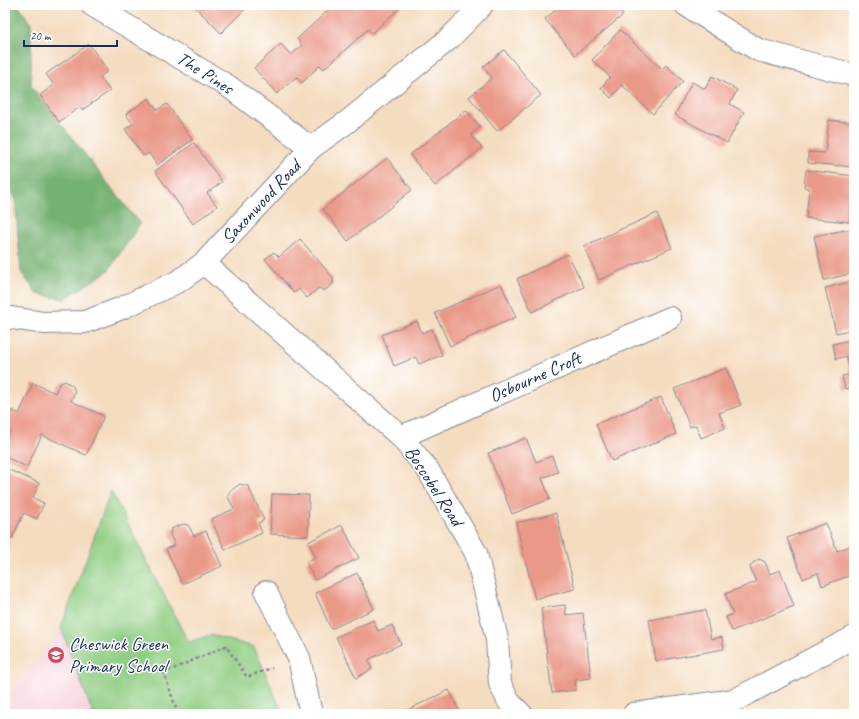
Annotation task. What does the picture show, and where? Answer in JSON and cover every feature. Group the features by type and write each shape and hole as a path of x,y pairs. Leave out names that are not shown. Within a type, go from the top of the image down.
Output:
{"street":[{"name":"The Pines","path":"92,5 228,86 311,148"},
{"name":"Saxonwood Road","path":"5,317 44,323 85,322 122,308 179,281 204,263 311,148 347,122 450,38 482,5"},
{"path":"686,5 758,50 854,75"},
{"name":"Boscobel Road","path":"204,263 401,437 428,470 476,553 497,639 500,684 509,702 521,714"},
{"name":"Osbourne Croft","path":"401,437 670,318"},
{"path":"266,592 299,658 311,714"},
{"path":"634,714 736,700 854,636"}],"path":[{"path":"178,714 164,673 226,646 247,677 299,658"}],"shaded area":[{"name":"Cheswick Green Primary School","path":"61,628 93,714 5,714 5,695 21,682"}],"green space":[{"path":"5,5 18,5 31,24 31,86 140,224 108,271 64,299 37,294 21,272 15,200 5,166"},
{"path":"111,491 188,642 211,635 254,647 283,714 93,714 61,628"}],"building":[{"path":"193,5 249,5 221,33"},
{"path":"334,5 403,5 372,33 368,29 324,69 320,65 302,83 296,77 277,94 254,68 281,44 291,55 302,45 297,39"},
{"path":"561,5 615,5 623,15 575,55 545,19"},
{"path":"620,30 662,69 666,65 683,81 653,114 622,85 611,98 601,88 610,77 592,60"},
{"path":"89,44 108,71 100,77 110,91 82,110 80,107 59,122 40,95 54,85 46,74"},
{"path":"504,50 541,95 497,131 469,97 492,78 483,67"},
{"path":"712,76 737,90 730,104 744,112 727,143 675,115 692,82 705,89"},
{"path":"149,98 157,110 167,104 192,140 157,165 149,153 143,156 125,129 133,124 126,114"},
{"path":"466,110 480,127 471,135 482,148 435,186 410,155"},
{"path":"829,120 854,123 854,167 808,163 808,152 825,153"},
{"path":"194,143 222,182 207,193 217,206 193,224 155,171"},
{"path":"387,158 412,190 348,241 323,209"},
{"path":"806,170 854,176 854,206 851,206 849,222 806,218 809,188 804,187"},
{"path":"657,213 672,248 599,280 584,246"},
{"path":"850,229 854,243 854,273 824,280 814,236"},
{"path":"300,239 333,278 333,284 324,291 319,288 307,298 299,289 294,293 265,259 274,252 279,257"},
{"path":"568,254 584,287 532,312 517,279"},
{"path":"854,281 854,329 836,333 825,288"},
{"path":"501,284 516,317 450,346 435,313"},
{"path":"417,321 422,333 432,329 442,355 419,364 416,357 394,366 382,335"},
{"path":"854,339 854,387 845,389 842,376 851,374 846,356 836,359 833,344"},
{"path":"726,368 741,405 719,413 725,428 701,438 696,425 690,427 674,389"},
{"path":"65,381 73,386 75,392 71,401 104,416 86,455 42,435 27,467 5,457 5,443 10,431 5,429 5,425 12,410 19,414 33,383 55,393 59,384"},
{"path":"661,397 676,434 612,461 596,424"},
{"path":"526,438 536,462 552,456 558,472 542,478 550,499 512,514 488,453"},
{"path":"5,468 39,483 33,498 44,503 37,519 24,513 12,538 5,535"},
{"path":"240,484 248,486 264,520 258,523 262,533 225,550 211,519 234,509 228,497 230,491"},
{"path":"272,494 309,495 308,536 270,534"},
{"path":"556,513 575,589 535,599 516,523"},
{"path":"826,523 837,551 850,546 854,556 854,574 822,586 818,573 803,579 787,538"},
{"path":"183,524 188,525 194,536 206,531 222,566 182,584 166,549 175,545 170,535 171,529"},
{"path":"342,525 359,558 315,580 306,562 316,557 308,542"},
{"path":"759,559 765,562 770,574 780,570 794,606 732,631 726,617 733,614 725,594 756,582 750,567"},
{"path":"357,573 374,609 331,629 315,593"},
{"path":"565,605 566,615 583,613 591,678 575,680 576,690 552,693 541,608"},
{"path":"705,610 711,639 722,637 724,649 656,661 649,620"},
{"path":"373,620 378,631 392,625 401,644 368,660 372,669 356,678 336,637"},
{"path":"449,690 461,714 399,714"}],"place":[{"name":"Cheswick Green Primary School","path":"56,655"}]}
